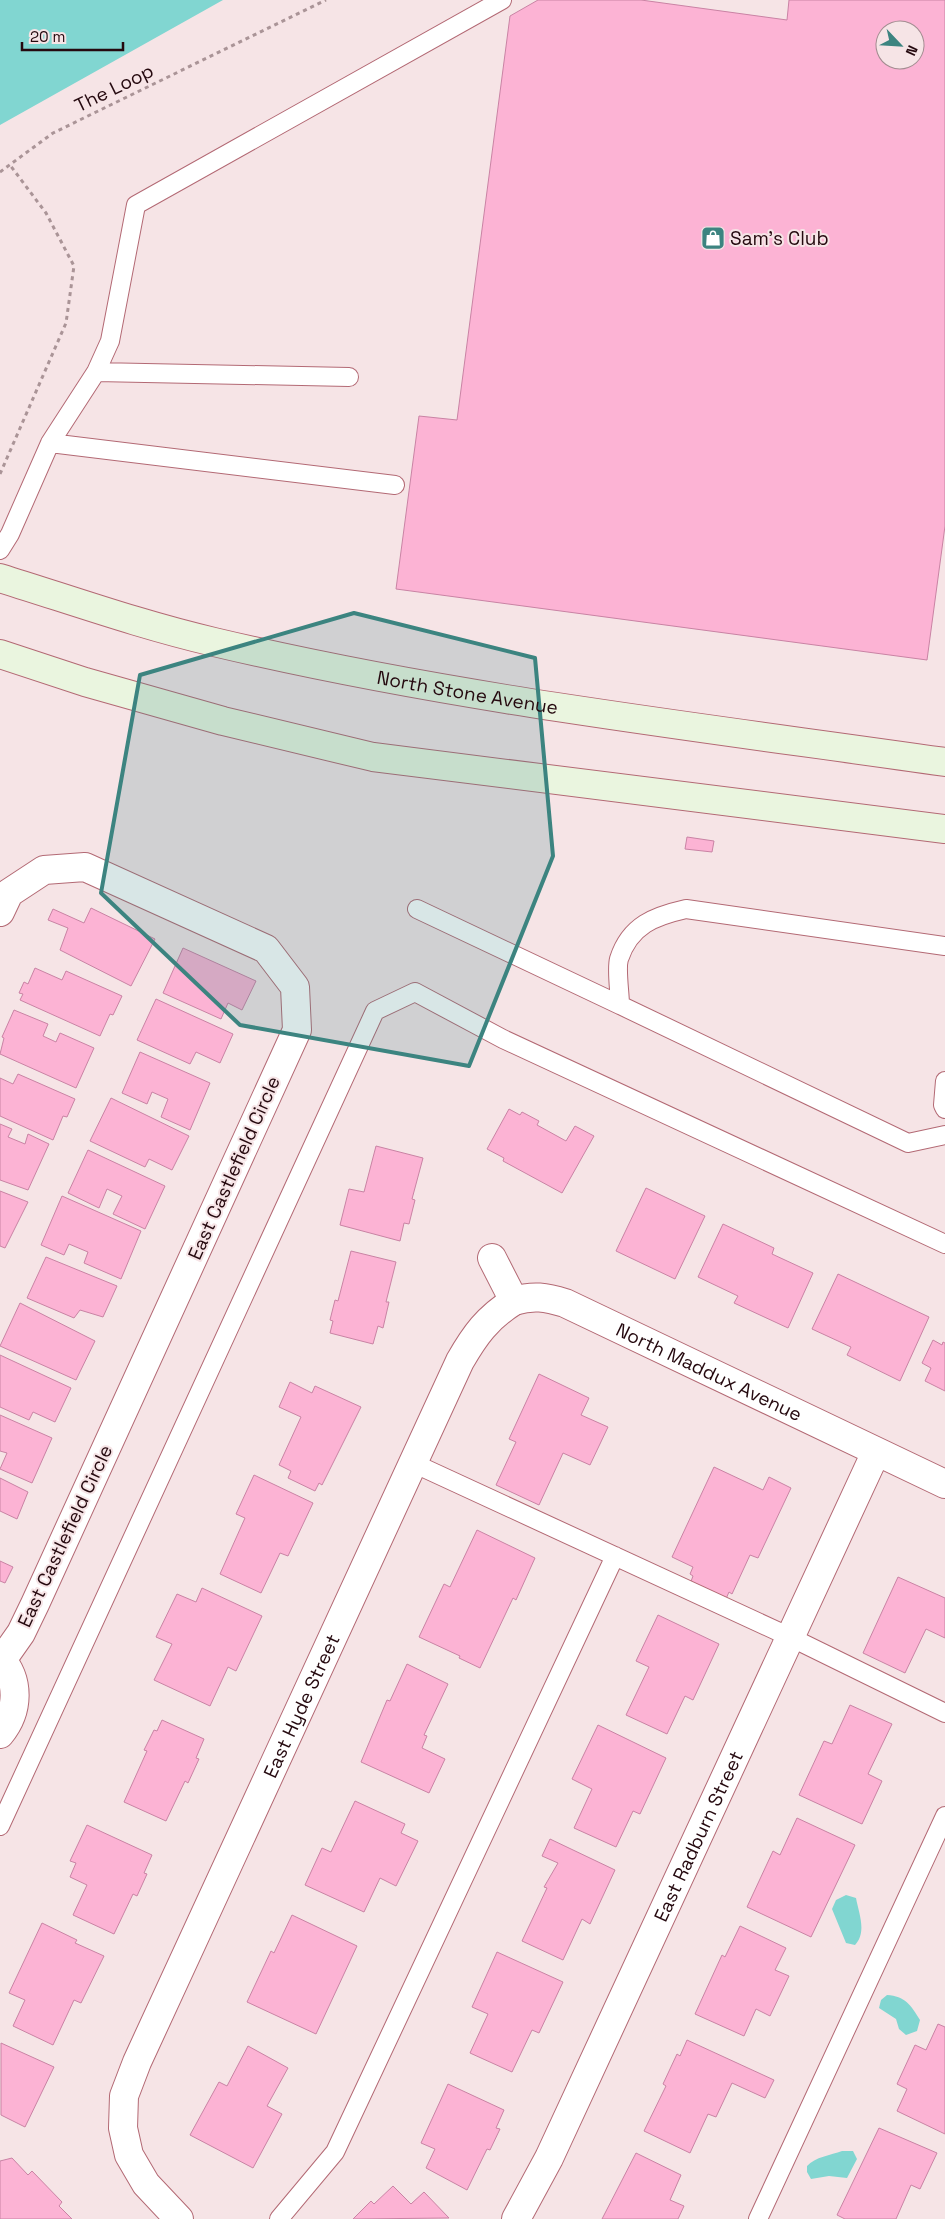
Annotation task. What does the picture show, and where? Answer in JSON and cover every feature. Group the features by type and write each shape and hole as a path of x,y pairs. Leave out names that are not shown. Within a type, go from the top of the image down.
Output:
{"main road":[{"name":"North Stone Avenue","path":"0,578 103,611 211,641 317,665 467,694 945,762"},
{"path":"0,654 85,682 223,720 373,757 945,829"}],"street":[{"name":"East Castlefield Circle","path":"0,912 9,893 44,870 85,867 266,949 295,987 297,1030 35,1604 21,1632 1,1659 7,1666 14,1682 16,1700 11,1718 0,1734"},
{"path":"492,1258 514,1301"},
{"name":"North Maddux Avenue","path":"514,1301 527,1297 544,1297 565,1303 945,1484"},
{"name":"East Hyde Street","path":"179,2219 146,2184 129,2155 122,2128 124,2096 137,2062 460,1361 474,1336 495,1313 514,1301"},
{"name":"East Radburn Street","path":"516,2219 549,2158 876,1452"}],"lane":[{"path":"0,550 10,534 50,443 96,372 110,341 136,205 502,0"},
{"path":"96,372 349,377"},
{"path":"50,443 395,485"},
{"path":"417,909 908,1143 945,1136"},
{"path":"620,1005 618,960 634,931 661,915 686,909 945,946"},
{"path":"0,1826 375,1011 415,992 503,1039 945,1244"},
{"path":"945,1081 943,1105 945,1109"},
{"path":"413,1463 790,1636 945,1713"},
{"path":"279,2219 335,2152 615,1556"},
{"path":"758,2219 945,1816"}],"path":[{"name":"The Loop","path":"0,172 53,133 326,0"},
{"path":"0,474 66,323 74,266 46,213 10,165"}],"highlighted area":[{"path":"354,613 535,658 553,856 469,1066 240,1025 101,893 140,675"}],"water":[{"path":"0,0 223,0 0,125"},
{"path":"846,1895 856,1898 860,1916 861,1934 855,1945 846,1943 832,1909 836,1900"},
{"path":"887,1995 898,1997 907,2002 920,2020 917,2031 906,2035 899,2029 896,2019 879,2008 881,2000"},
{"path":"842,2151 853,2151 857,2159 847,2178 829,2176 811,2179 807,2172 807,2166 810,2163 819,2158"}],"building":[{"name":"Sam's Club","path":"538,0 641,0 787,20 789,0 945,0 945,526 927,660 396,589 419,416 457,420 510,16"},
{"path":"687,837 714,841 712,852 685,849"},
{"path":"91,908 155,939 131,986 60,950 68,928 48,920 53,909 84,923"},
{"path":"183,948 256,981 242,1010 228,1003 221,1019 163,993"},
{"path":"35,968 62,980 66,971 122,996 113,1015 110,1014 100,1036 20,1000 23,994 19,993 24,982 28,984"},
{"path":"156,999 233,1034 220,1063 196,1052 190,1064 137,1040"},
{"path":"14,1010 48,1024 43,1036 56,1042 60,1033 94,1048 76,1088 0,1054 4,1038 2,1037"},
{"path":"140,1052 210,1083 190,1130 161,1117 168,1099 152,1092 147,1104 122,1093"},
{"path":"18,1074 75,1099 67,1117 63,1116 53,1140 0,1116 0,1078 13,1084"},
{"path":"111,1098 189,1136 172,1170 149,1159 145,1167 90,1141"},
{"path":"509,1109 520,1115 522,1112 539,1121 537,1125 566,1141 575,1126 594,1136 562,1193 503,1161 504,1158 487,1149"},
{"path":"0,1124 12,1129 8,1137 25,1144 28,1134 49,1144 28,1190 0,1180"},
{"path":"376,1146 423,1158 412,1199 415,1200 409,1224 404,1223 400,1241 340,1225 349,1189 364,1192"},
{"path":"88,1150 165,1186 145,1229 113,1214 122,1196 107,1189 99,1208 68,1193"},
{"path":"646,1188 705,1216 675,1279 616,1251"},
{"path":"0,1191 28,1202 5,1248 0,1246"},
{"path":"62,1196 141,1231 121,1279 84,1263 88,1252 69,1244 64,1255 41,1245"},
{"path":"723,1224 774,1248 772,1254 813,1273 788,1328 734,1303 738,1296 698,1277"},
{"path":"351,1251 396,1262 386,1302 389,1302 383,1328 378,1326 373,1344 330,1333 333,1321 330,1320 335,1300 338,1301"},
{"path":"46,1257 117,1286 103,1317 80,1310 74,1318 27,1298"},
{"path":"838,1274 929,1317 900,1381 847,1355 851,1347 812,1329"},
{"path":"20,1303 95,1341 76,1380 0,1346"},
{"path":"933,1340 942,1345 943,1342 945,1343 945,1391 925,1381 931,1368 922,1363"},
{"path":"0,1355 71,1388 55,1422 33,1412 29,1420 0,1407"},
{"path":"539,1374 589,1398 581,1415 608,1427 590,1465 563,1453 539,1505 496,1485 516,1442 509,1439"},
{"path":"290,1382 312,1393 315,1386 361,1407 322,1485 319,1483 315,1491 288,1478 291,1471 279,1465 301,1417 279,1407"},
{"path":"0,1415 52,1438 32,1483 0,1469 7,1453 0,1451"},
{"path":"714,1467 763,1490 769,1477 791,1488 758,1558 750,1555 732,1594 729,1592 725,1601 690,1584 693,1576 690,1574 693,1567 672,1557"},
{"path":"254,1475 313,1503 288,1556 280,1553 261,1593 220,1574 245,1518 236,1514"},
{"path":"0,1478 28,1492 17,1519 0,1511"},
{"path":"477,1530 535,1558 516,1600 513,1598 480,1668 459,1658 460,1656 419,1637 444,1584 450,1587"},
{"path":"0,1561 13,1567 5,1583 0,1581"},
{"path":"898,1577 945,1598 945,1638 926,1629 905,1673 863,1653"},
{"path":"202,1588 262,1616 236,1671 228,1667 210,1706 154,1680 172,1644 156,1637 177,1594 196,1602"},
{"path":"658,1615 719,1644 693,1700 685,1696 667,1734 626,1715 649,1667 636,1661"},
{"path":"407,1664 448,1684 424,1735 427,1736 422,1748 445,1759 429,1793 361,1762 387,1700 390,1701"},
{"path":"850,1705 892,1724 868,1774 882,1781 862,1824 799,1795 824,1741 832,1744"},
{"path":"162,1720 204,1739 196,1758 199,1759 188,1783 185,1781 166,1821 124,1802 147,1751 144,1750 154,1730 157,1731"},
{"path":"598,1725 666,1758 640,1814 633,1811 616,1847 574,1828 592,1789 572,1779"},
{"path":"355,1801 405,1824 401,1833 418,1841 396,1886 380,1878 364,1912 305,1885 322,1848 331,1852"},
{"path":"797,1818 855,1845 811,1937 747,1907 773,1851 780,1855"},
{"path":"87,1825 152,1855 144,1873 147,1874 137,1896 133,1894 114,1934 73,1915 87,1885 70,1877 76,1863 70,1861"},
{"path":"550,1839 615,1870 590,1924 582,1919 563,1960 522,1941 547,1888 544,1887 558,1863 542,1856"},
{"path":"292,1915 357,1946 316,2034 247,2002 271,1951 274,1953"},
{"path":"42,1923 77,1940 75,1943 104,1956 81,2003 74,2000 53,2045 13,2026 25,2000 9,1993"},
{"path":"740,1926 786,1948 775,1970 789,1976 770,2016 756,2009 744,2036 695,2014 722,1955 725,1957"},
{"path":"497,1952 563,1982 539,2033 532,2030 512,2072 470,2053 488,2014 472,2007"},
{"path":"938,2024 945,2027 945,2134 897,2111 907,2089 897,2084 915,2045 926,2050"},
{"path":"687,2040 774,2080 765,2098 732,2083 716,2117 708,2114 690,2153 644,2131 666,2086 663,2084 677,2054 680,2056"},
{"path":"1,2043 54,2067 25,2127 1,2115"},
{"path":"248,2046 288,2068 267,2106 282,2114 253,2168 190,2135 219,2082 227,2086"},
{"path":"448,2084 504,2110 496,2128 500,2129 490,2150 487,2149 467,2190 426,2168 435,2149 421,2143"},
{"path":"879,2128 937,2153 920,2189 911,2185 896,2219 845,2219 837,2215"},
{"path":"636,2153 681,2175 670,2200 684,2206 678,2219 602,2219"},
{"path":"12,2158 28,2175 32,2171 62,2202 59,2206 72,2219 0,2219 0,2161"},
{"path":"393,2186 411,2204 424,2192 449,2218 353,2219 371,2201 374,2204"}],"place":[{"name":"Sam's Club","path":"713,238"}]}
